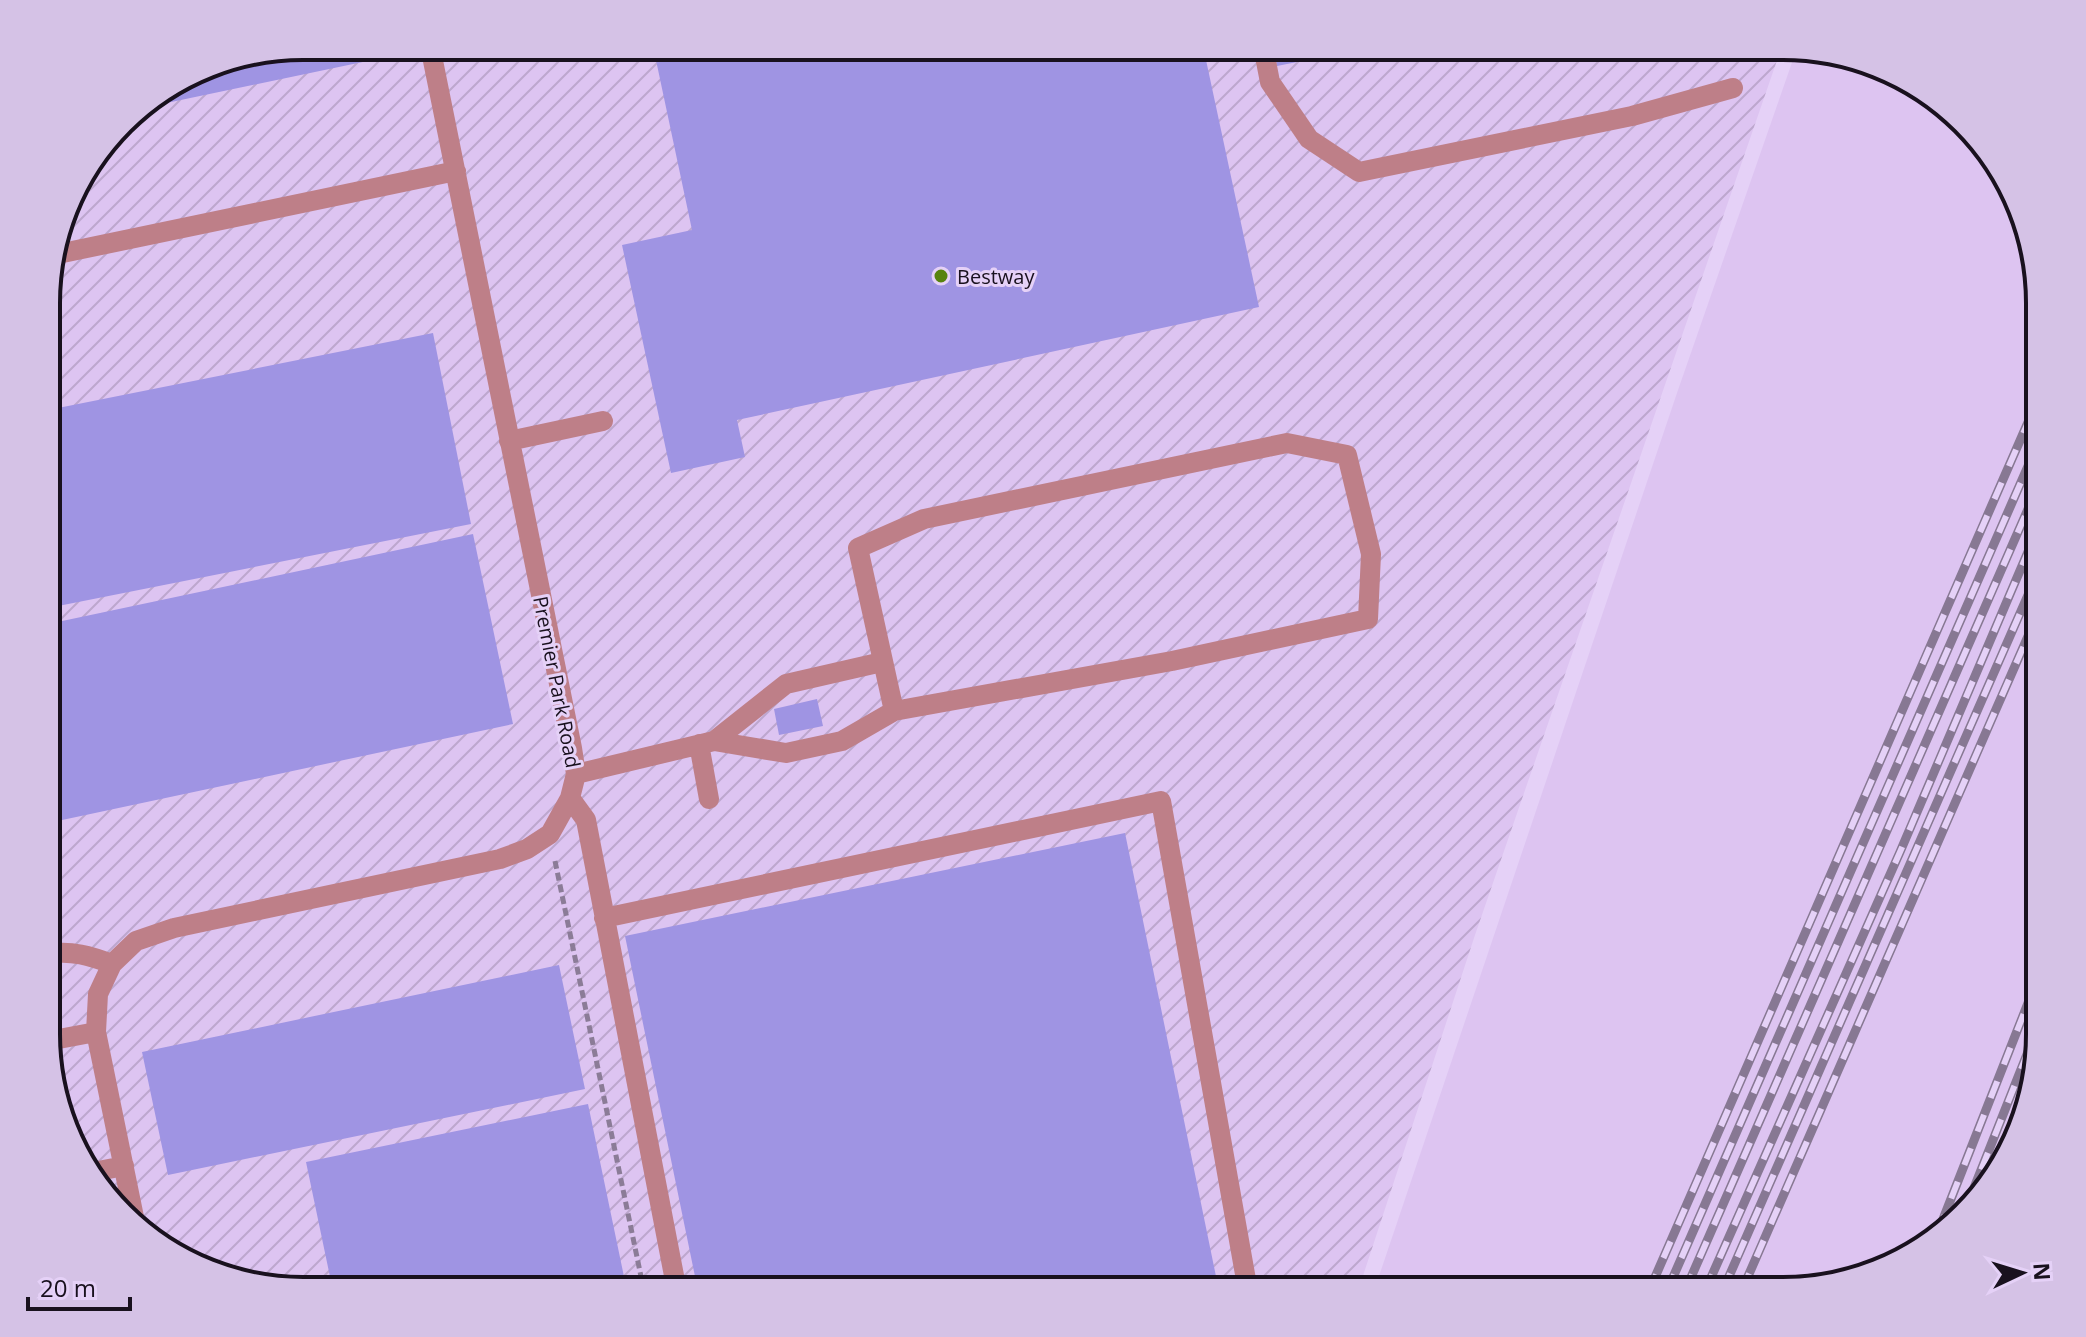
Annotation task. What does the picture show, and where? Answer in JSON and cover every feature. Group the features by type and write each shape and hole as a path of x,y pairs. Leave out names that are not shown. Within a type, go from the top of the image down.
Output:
{"street":[{"name":"Premier Park Road","path":"433,60 576,774 570,798 550,834"},
{"path":"1266,60 1270,82 1309,139 1359,172 1632,116 1733,88"},
{"path":"66,252 456,171"},
{"path":"509,441 603,421"},
{"path":"576,774 706,742 786,753 842,741 894,711 1172,661 1368,619 1371,554 1347,455 1287,443 924,519 858,548 894,711"},
{"path":"706,742 786,684 882,662"},
{"path":"706,742 709,799"},
{"path":"570,798 586,820 674,1277"},
{"path":"604,918 1161,801 1245,1276"},
{"path":"132,1207 96,1032 98,994 112,964 136,941 174,928 500,859 527,849 550,834"},
{"path":"60,952 89,955 112,964"},
{"path":"60,1039 96,1032"},
{"path":"102,1170 124,1166"}],"path":[{"path":"550,834 641,1277"}],"shaded area":[{"path":"1777,60 1475,935 1363,1276 303,1277 256,1272 196,1252 143,1217 110,1182 85,1141 73,1112 62,1065 60,303 68,240 93,182 120,143 155,110 196,85 225,73 272,62"},
{"path":"1793,61 1830,65 1890,85 1943,120 1976,155 1993,182 2013,225 2025,287 2025,1050 2013,1112 1985,1169 1943,1217 1904,1244 1861,1264 1799,1276 1379,1276"}],"building":[{"path":"303,60 372,60 166,103 196,85 240,68"},
{"name":"Bestway","path":"656,60 1206,60 1259,307 737,420 745,457 671,473 622,245 692,230"},
{"path":"1276,60 1307,60 1277,66"},
{"path":"433,333 471,524 60,606 60,408"},
{"path":"473,534 513,724 60,820 60,621"},
{"path":"817,699 823,726 779,735 774,709"},
{"path":"1125,833 1216,1276 695,1277 625,936"},
{"path":"559,965 585,1089 168,1175 142,1052"},
{"path":"588,1104 624,1277 330,1277 306,1162"}],"railway":[{"path":"1656,1276 2025,429"},
{"path":"1674,1276 2025,473"},
{"path":"1692,1276 2025,516"},
{"path":"1712,1276 1900,852 2025,559"},
{"path":"1729,1276 2025,602"},
{"path":"1748,1276 2025,643"},
{"path":"1944,1216 2025,1011"},
{"path":"1978,1179 2023,1064"}],"place":[{"name":"Bestway","path":"941,276"}]}
